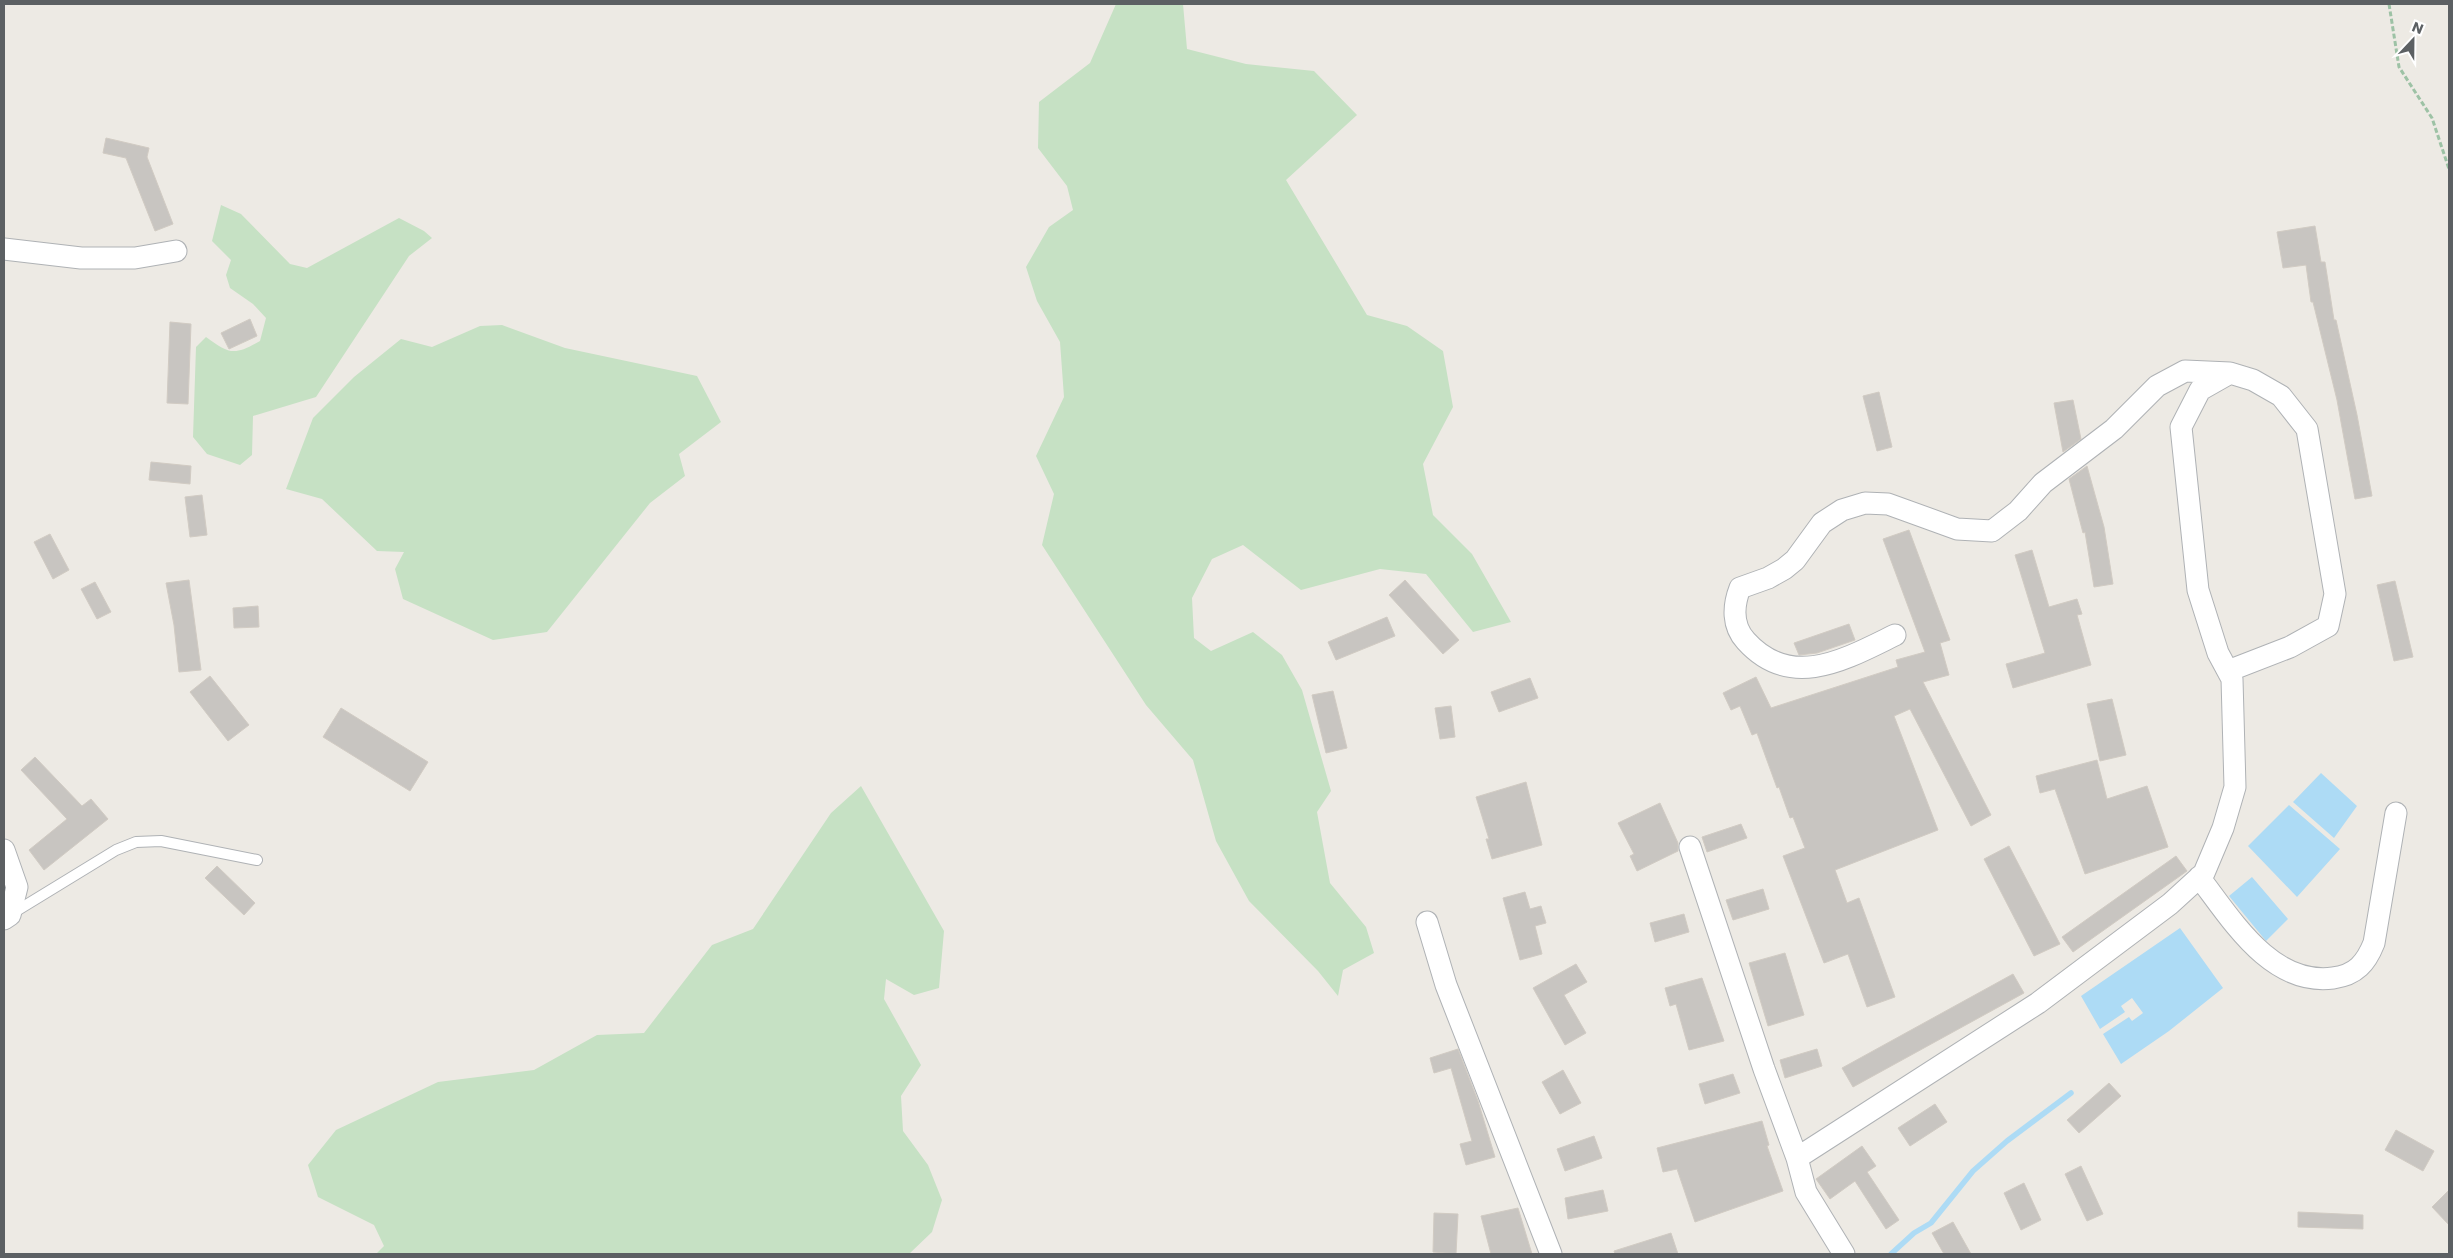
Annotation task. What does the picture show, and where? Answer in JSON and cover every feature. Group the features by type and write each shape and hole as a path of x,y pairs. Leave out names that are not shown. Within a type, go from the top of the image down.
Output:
{"street":[{"path":"4,249 81,258 135,258 176,251"},
{"path":"1895,635 1842,662 1800,668 1779,665 1756,653 1742,638 1735,618 1735,601 1740,588 1768,578 1795,560 1822,523 1842,510 1865,503 1888,504 1957,529 1992,531 2018,511 2043,483 2114,429 2157,386 2185,371 2230,373 2253,380 2281,396 2307,429 2335,594 2328,626 2290,647 2228,671"},
{"path":"1797,1158 2038,1003 2170,904 2204,873 2223,828 2235,787 2232,679 2218,654 2198,590 2181,427 2200,390 2230,373"},
{"path":"2199,878 2234,922 2269,960 2283,970 2325,979 2341,977 2355,971 2367,960 2374,943 2396,813"},
{"path":"1690,847 1764,1069 1797,1158 1806,1192 1844,1254"},
{"path":"4,850 17,887 7,917"},
{"path":"1427,922 1446,985 1551,1254"}],"lane":[{"path":"7,917 116,850 136,842 161,841 257,860"}],"path":[{"path":"2389,4 2399,66 2432,118 2449,169"}],"green space":[{"path":"1116,4 1183,4 1187,49 1246,64 1314,71 1357,115 1286,180 1367,315 1407,326 1443,351 1453,407 1423,464 1433,515 1472,554 1511,622 1473,632 1426,574 1380,569 1301,590 1243,545 1212,559 1192,598 1194,638 1211,651 1253,632 1282,655 1302,690 1331,791 1317,812 1330,883 1366,927 1374,953 1343,970 1338,996 1318,971 1249,901 1216,841 1193,760 1146,705 1042,545 1054,494 1036,456 1064,397 1060,342 1037,301 1026,267 1049,227 1073,210 1067,186 1038,148 1039,102 1090,63"},
{"path":"221,205 241,214 290,264 307,268 399,218 424,231 432,238 409,256 316,397 253,416 252,455 240,465 207,454 193,437 196,347 206,337 226,350 238,351 244,349 260,341 266,318 253,304 230,288 226,275 231,260 212,241"},
{"path":"502,325 565,348 697,376 721,422 679,454 685,476 650,503 547,632 493,640 403,599 395,569 404,552 377,551 322,499 286,489 313,418 354,377 401,339 432,347 480,326"},
{"path":"861,786 944,931 939,988 914,995 886,979 884,999 921,1065 901,1096 903,1131 928,1165 942,1200 932,1232 909,1254 376,1254 384,1246 374,1225 318,1197 308,1165 336,1130 438,1082 534,1070 597,1035 644,1033 712,945 753,929 831,813"}],"water":[{"path":"2321,773 2357,806 2334,838 2293,802"},
{"path":"2289,805 2340,849 2297,897 2248,846"},
{"path":"2252,877 2288,919 2266,941 2229,896"},
{"path":"2180,928 2223,988 2169,1031 2121,1064 2103,1034 2129,1017 2132,1021 2143,1013 2132,998 2121,1006 2125,1012 2100,1029 2081,996"}],"building":[{"path":"106,138 149,148 147,157 173,224 155,231 126,158 103,153"},
{"path":"2315,226 2321,262 2325,262 2334,320 2336,320 2357,415 2372,496 2355,499 2337,400 2313,302 2311,302 2306,265 2283,268 2277,232"},
{"path":"250,319 257,336 229,349 221,333"},
{"path":"170,322 191,324 188,404 167,403"},
{"path":"1879,392 1892,447 1877,451 1863,396"},
{"path":"2073,400 2081,439 2063,452 2054,403"},
{"path":"151,462 191,466 190,484 149,480"},
{"path":"2087,466 2104,527 2113,584 2094,587 2085,532 2083,533 2069,479"},
{"path":"202,495 207,535 190,537 185,497"},
{"path":"1909,530 1950,640 1940,643 1949,675 1923,682 1991,815 1971,826 1910,709 1894,716 1938,830 1835,870 1847,903 1859,898 1895,997 1867,1007 1848,954 1824,963 1783,856 1805,848 1793,817 1790,818 1779,787 1777,788 1757,733 1752,735 1740,706 1731,710 1723,693 1756,677 1771,708 1898,667 1896,660 1925,652 1883,539"},
{"path":"50,534 69,570 53,579 34,542"},
{"path":"2032,550 2049,607 2077,599 2082,614 2077,615 2091,665 2013,688 2006,664 2045,653 2015,555"},
{"path":"189,580 201,670 179,672 174,625 166,583"},
{"path":"1405,580 1459,640 1443,654 1389,595"},
{"path":"2395,581 2413,657 2394,661 2377,585"},
{"path":"95,582 111,612 97,619 81,589"},
{"path":"258,606 259,627 234,628 233,608"},
{"path":"1387,617 1395,636 1336,660 1328,642"},
{"path":"1849,624 1855,640 1817,653 1799,655 1794,643"},
{"path":"210,676 249,725 228,741 190,692"},
{"path":"1530,678 1538,698 1499,712 1491,692"},
{"path":"1333,691 1347,748 1326,753 1312,695"},
{"path":"2112,699 2126,755 2100,761 2087,704"},
{"path":"1451,706 1455,737 1440,739 1435,708"},
{"path":"341,708 428,762 410,791 323,737"},
{"path":"35,757 82,806 91,799 108,819 44,870 29,850 67,819 21,770"},
{"path":"2097,760 2107,799 2147,786 2168,847 2085,874 2055,789 2040,793 2036,776"},
{"path":"1526,782 1542,845 1492,859 1486,839 1489,839 1476,797"},
{"path":"1660,803 1678,843 1678,851 1637,871 1630,856 1634,854 1618,823"},
{"path":"1741,824 1747,838 1707,852 1702,837"},
{"path":"2009,846 2060,944 2034,956 1984,859"},
{"path":"2176,856 2187,871 2073,952 2062,937"},
{"path":"217,866 255,903 244,915 205,878"},
{"path":"1763,889 1769,909 1733,920 1726,900"},
{"path":"1525,892 1530,909 1541,906 1546,923 1535,926 1542,954 1520,960 1503,898"},
{"path":"1684,914 1689,932 1655,942 1650,923"},
{"path":"1785,953 1804,1015 1768,1026 1749,963"},
{"path":"1576,964 1587,982 1564,995 1586,1033 1565,1045 1533,988"},
{"path":"2013,974 2024,993 1853,1087 1842,1068"},
{"path":"1702,978 1724,1041 1689,1050 1676,1004 1670,1006 1665,988"},
{"path":"1458,1049 1478,1101 1495,1157 1466,1165 1460,1144 1472,1141 1451,1068 1434,1073 1430,1058"},
{"path":"1817,1049 1822,1066 1785,1078 1780,1060"},
{"path":"1563,1070 1581,1103 1560,1114 1542,1082"},
{"path":"1733,1074 1740,1093 1705,1104 1699,1084"},
{"path":"2109,1083 2121,1096 2079,1133 2067,1120"},
{"path":"1935,1104 1947,1122 1910,1146 1898,1128"},
{"path":"1762,1121 1769,1145 1767,1146 1783,1191 1695,1222 1677,1169 1663,1172 1657,1148"},
{"path":"2396,1130 2434,1151 2423,1171 2385,1150"},
{"path":"1594,1136 1602,1158 1565,1171 1557,1149"},
{"path":"1862,1146 1876,1166 1867,1172 1899,1220 1886,1229 1855,1181 1830,1199 1816,1179"},
{"path":"2081,1166 2103,1214 2087,1221 2065,1174"},
{"path":"2024,1183 2041,1220 2021,1230 2004,1193"},
{"path":"1603,1190 1608,1211 1568,1219 1565,1198"},
{"path":"2449,1190 2449,1225 2432,1207"},
{"path":"1518,1208 1532,1254 1491,1254 1481,1216"},
{"path":"2298,1212 2363,1215 2363,1229 2298,1227"},
{"path":"1434,1213 1458,1214 1456,1254 1433,1252"},
{"path":"1953,1222 1971,1254 1944,1254 1932,1233"},
{"path":"1671,1233 1678,1254 1615,1254 1614,1251"}],"waterway":[{"path":"1891,1254 1914,1233 1931,1223 1973,1171 2007,1141 2071,1093"}]}
